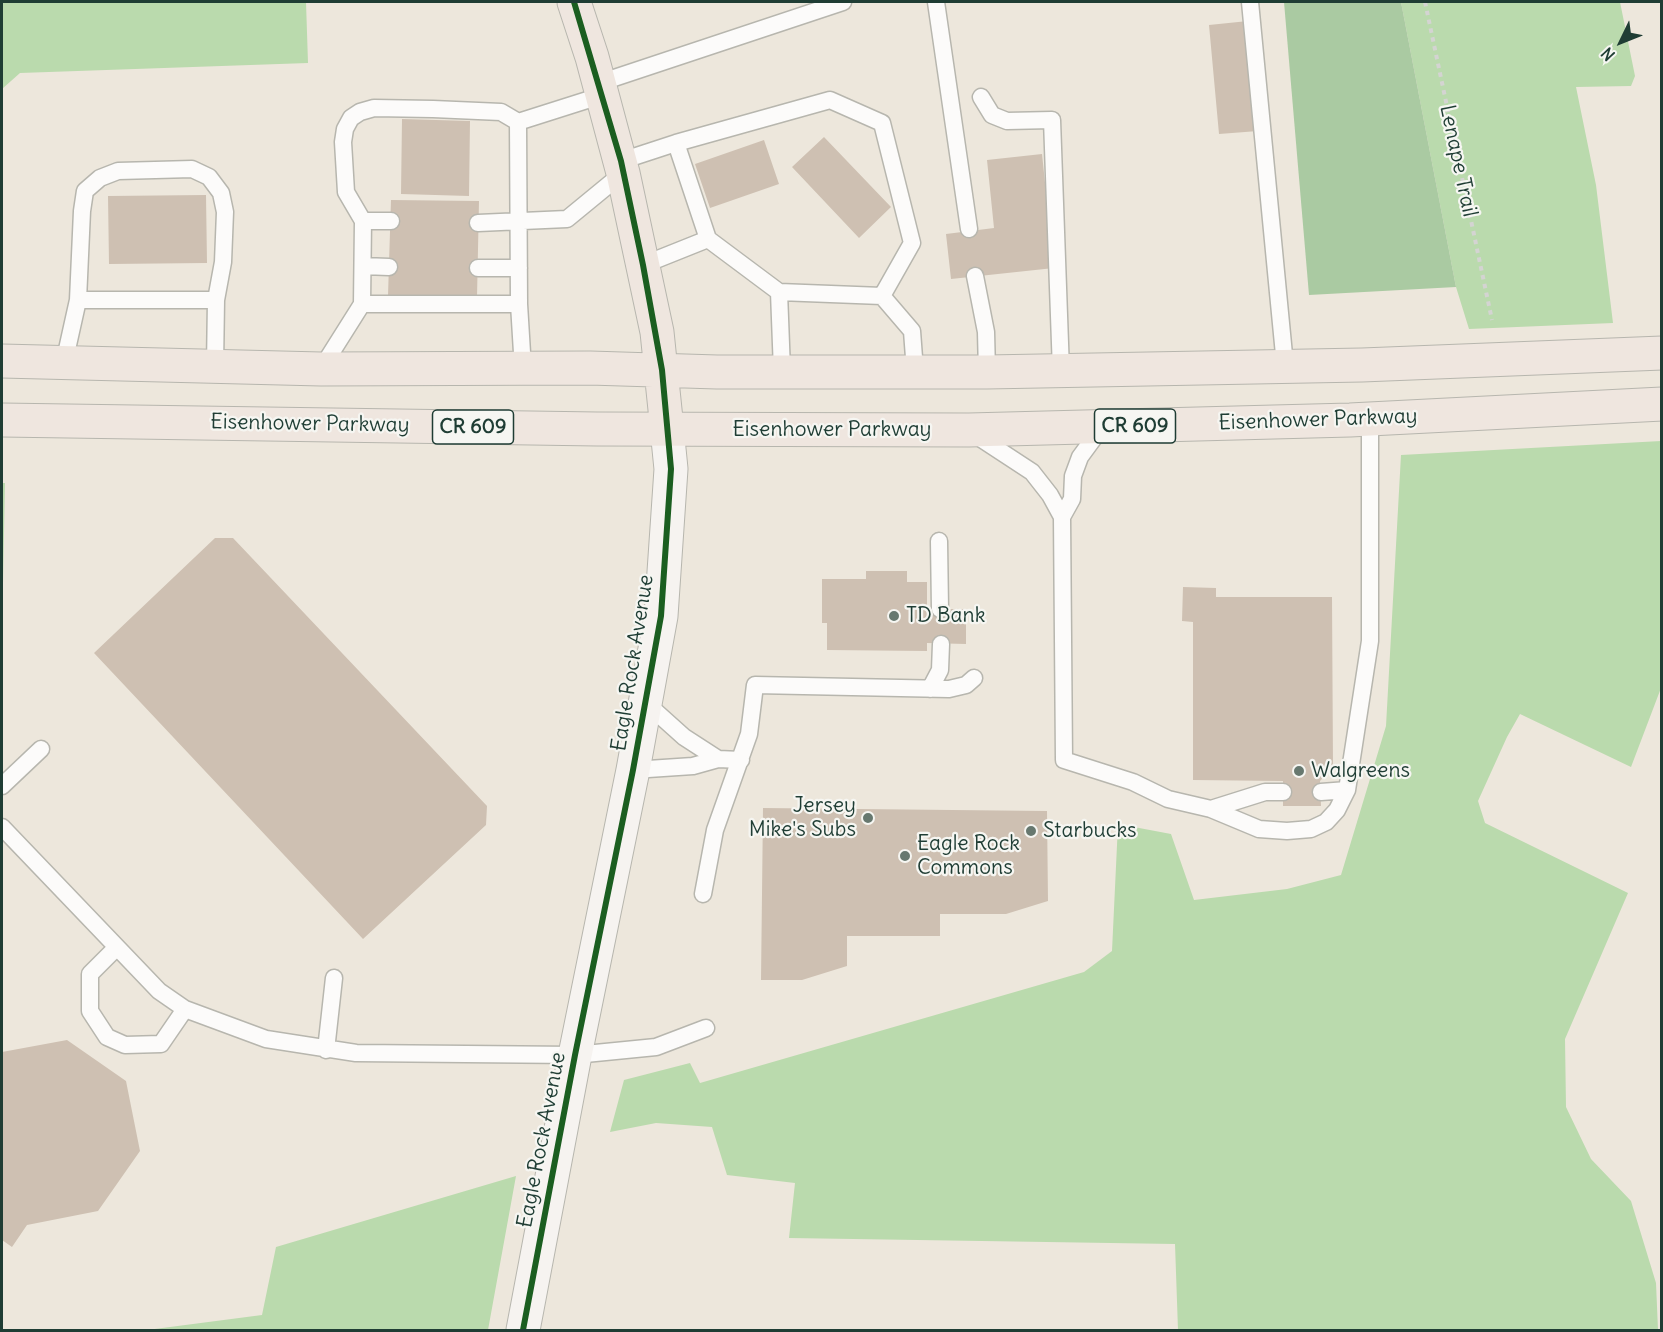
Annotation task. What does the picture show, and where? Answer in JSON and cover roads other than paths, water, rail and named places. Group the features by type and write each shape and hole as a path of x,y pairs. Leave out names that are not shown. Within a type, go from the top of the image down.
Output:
{"main road":[{"name":"Eagle Rock Avenue","path":"531,1330 574,1055 633,770 661,616 671,469 662,370 643,264 622,167 574,2"},
{"path":"2,361 321,369 987,372 1362,365 1662,353"},
{"name":"Eisenhower Parkway","path":"2,420 668,429 969,430 1370,419 1662,404"}],"lane":[{"path":"518,122 601,89 843,2"},
{"path":"936,2 969,229"},
{"path":"1250,2 1285,365"},
{"path":"981,97 992,115 1007,121 1052,120 1061,371"},
{"path":"478,223 519,223 567,219 622,167 676,143 830,100 882,123 912,243 882,296"},
{"path":"321,369 362,304 363,220 346,192 344,142 345,129 351,118 360,112 374,108 501,112 518,122"},
{"path":"518,122 519,304 523,369"},
{"path":"676,143 708,239 779,292 882,296 912,331 915,371"},
{"path":"64,363 78,300 85,191 100,178 117,171 192,169 210,177 221,194 225,212 223,262 216,300 215,366"},
{"path":"363,220 391,221"},
{"path":"643,264 708,239"},
{"path":"363,266 389,267"},
{"path":"478,268 519,268"},
{"path":"975,276 986,333 987,372"},
{"path":"779,292 782,371"},
{"path":"78,300 216,300"},
{"path":"362,304 519,304"},
{"path":"969,430 1032,472 1050,495 1062,517 1064,760 1133,782 1168,799 1211,809 1259,829 1311,829 1326,822 1337,810 1347,790 1370,641 1370,419"},
{"path":"1062,517 1072,499 1073,476 1080,458 1102,427"},
{"path":"939,541 940,609"},
{"path":"930,688 940,670 941,644"},
{"path":"703,894 716,830 748,734 755,685 950,689 966,685 974,678"},
{"path":"645,702 684,737 718,759"},
{"path":"2,786 41,749"},
{"path":"633,770 693,765 718,759 741,760"},
{"path":"1321,792 1347,790"},
{"path":"1211,809 1265,792 1283,792"},
{"path":"2,826 159,991 185,1009 266,1039 356,1053 574,1055 656,1047 706,1028"},
{"path":"116,948 90,974 90,1011 95,1022 107,1037 125,1045 161,1044 185,1009"},
{"path":"326,1050 334,978"}],"place":[{"name":"TD Bank","path":"894,616"},
{"name":"Walgreens","path":"1299,771"},
{"name":"Jersey Mike's Subs","path":"868,818"},
{"name":"Starbucks","path":"1031,831"},
{"name":"Eagle Rock Commons","path":"905,856"}]}
